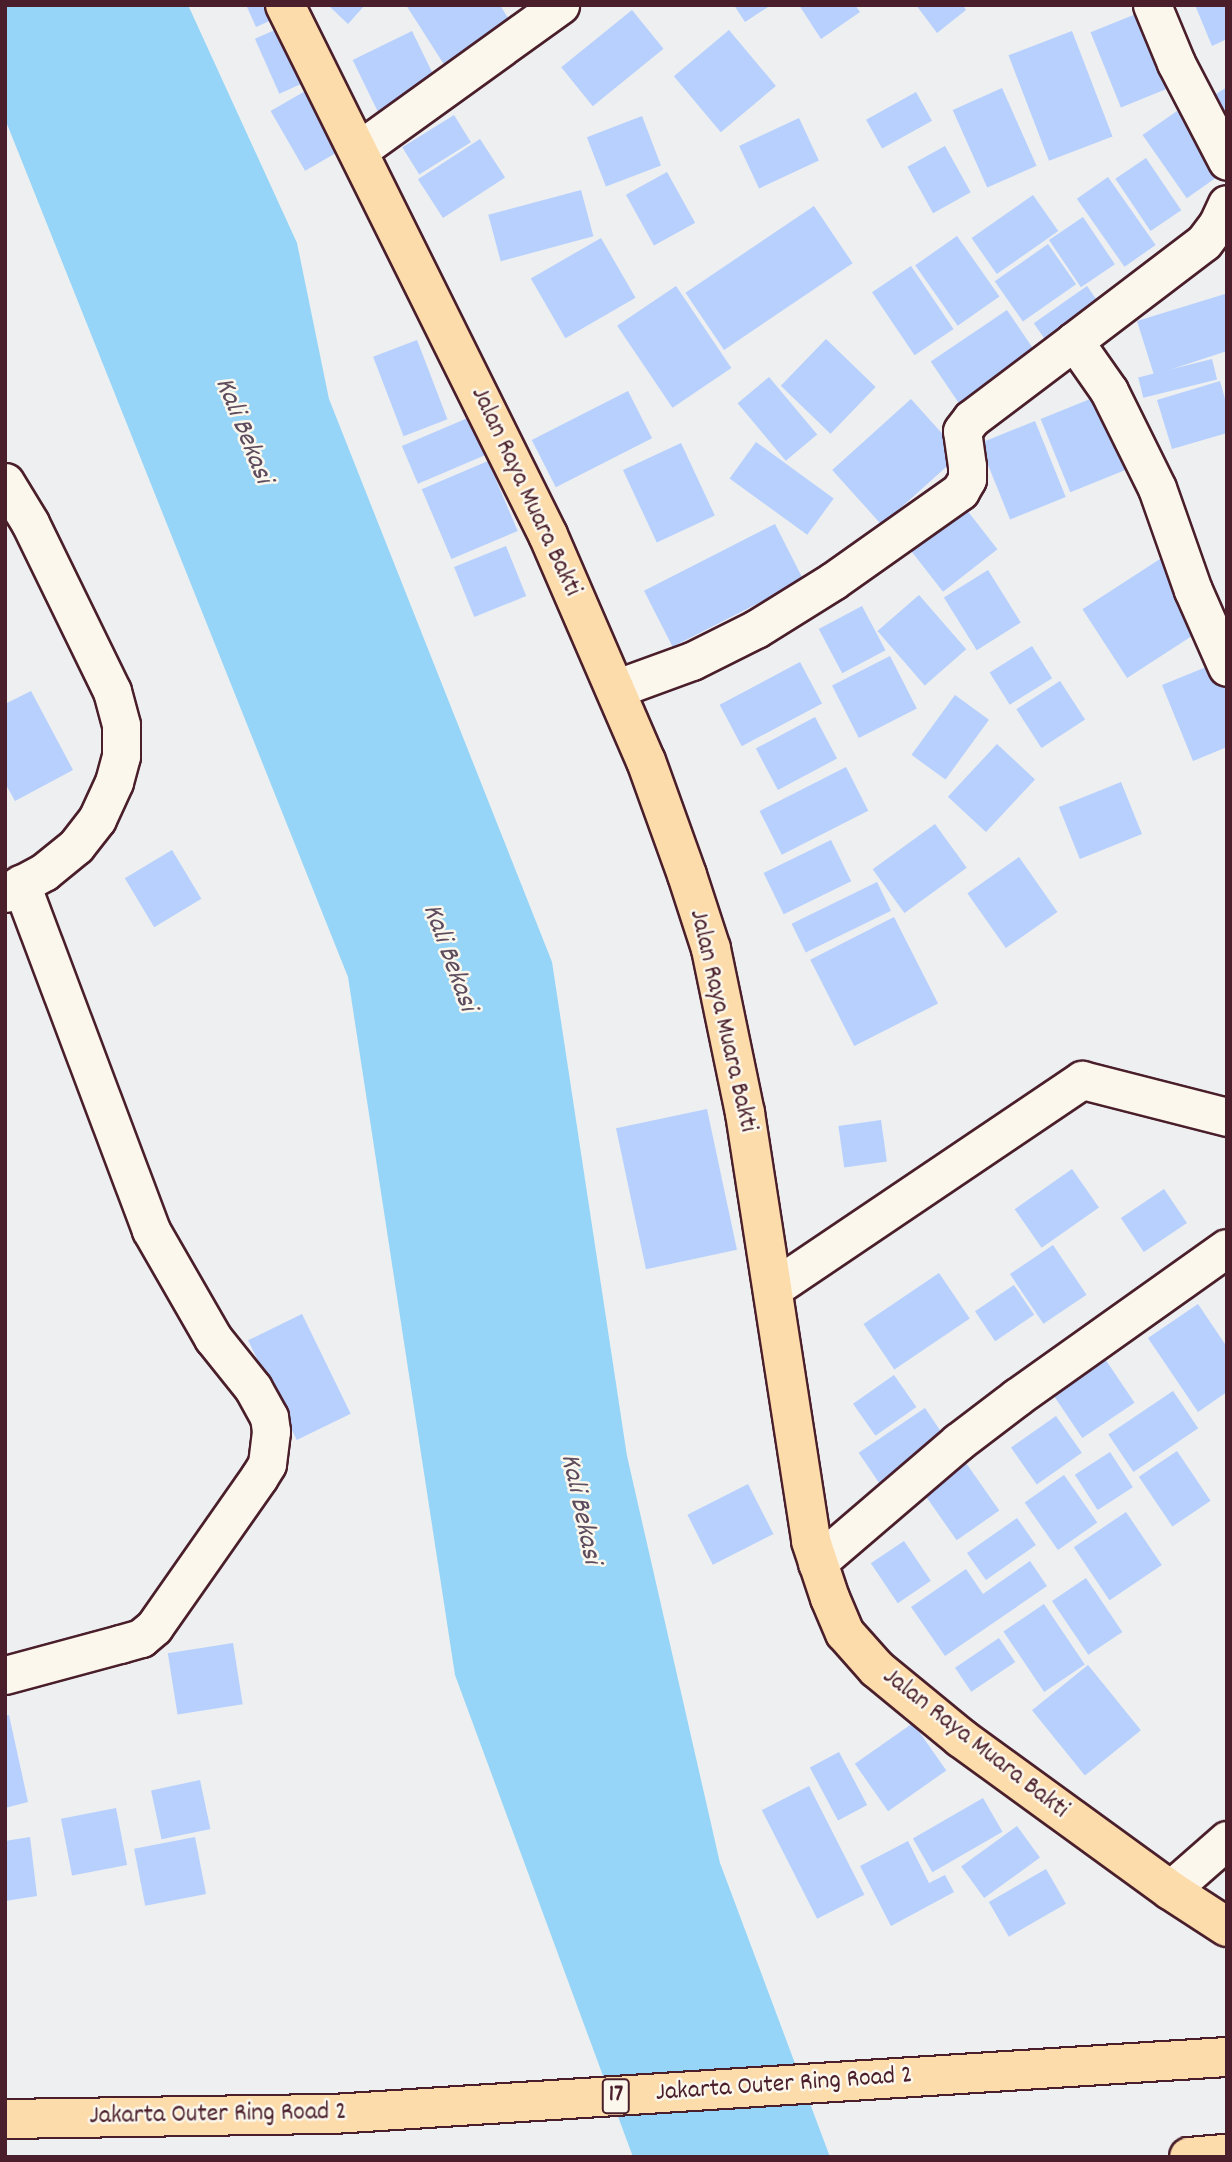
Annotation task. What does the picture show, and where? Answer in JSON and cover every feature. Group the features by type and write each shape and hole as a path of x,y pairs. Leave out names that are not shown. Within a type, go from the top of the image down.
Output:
{"main road":[{"name":"Jalan Raya Muara Bakti","path":"285,5 548,535 646,761 711,949 745,1113 811,1541 845,1633 877,1669 961,1738 1170,1890 1227,1927"},
{"name":"Jakarta Outer Ring Road 2","path":"5,2119 333,2113 1227,2057"},
{"path":"1189,2157 1227,2154"}],"street":[{"path":"359,150 560,5"},
{"path":"1152,5 1176,63 1227,161"},
{"path":"615,689 692,661 757,629 832,581 960,491 967,479 961,436 978,412 1204,242 1217,225 1227,204"},
{"path":"1074,341 1109,391 1157,488 1193,590 1227,667"},
{"path":"5,482 30,523 89,637 112,691 121,725 121,756 114,782 97,819 76,846 44,872 13,888 151,1230 213,1338 253,1388 268,1417 271,1431 267,1464 154,1628 141,1638 5,1675"},
{"path":"772,1289 1082,1080 1227,1117"},
{"path":"817,1563 997,1412 1227,1248"},
{"path":"1170,1890 1227,1840"}],"water":[{"name":"Kali Bekasi","path":"5,5 188,5 297,243 329,399 552,962 627,1456 720,1863 830,2157 633,2157 455,1675 348,977 5,119"}],"building":[{"path":"281,5 285,14 256,27 247,7"},
{"path":"328,5 365,5 348,24"},
{"path":"406,5 500,5 511,23 445,66"},
{"path":"734,5 771,5 745,22"},
{"path":"799,5 855,5 860,12 821,39"},
{"path":"916,5 963,5 966,10 937,33"},
{"path":"1195,5 1227,5 1227,39 1212,46"},
{"path":"632,10 663,49 593,106 561,67"},
{"path":"1136,14 1166,89 1121,107 1091,32"},
{"path":"286,25 310,80 279,94 255,39"},
{"path":"729,30 776,86 721,132 674,76"},
{"path":"412,31 437,82 378,111 353,60"},
{"path":"1072,31 1112,136 1049,161 1009,55"},
{"path":"1227,87 1227,117 1213,96"},
{"path":"1002,88 1037,166 987,188 953,110"},
{"path":"307,90 342,150 305,171 271,111"},
{"path":"916,92 932,121 882,148 866,120"},
{"path":"1177,111 1221,174 1187,198 1143,135"},
{"path":"454,115 471,142 419,174 402,147"},
{"path":"642,116 661,165 606,187 587,137"},
{"path":"799,118 819,161 759,188 739,146"},
{"path":"480,139 505,178 443,218 418,179"},
{"path":"945,146 971,192 933,213 907,167"},
{"path":"1146,158 1181,210 1151,231 1115,179"},
{"path":"667,172 695,223 654,246 626,195"},
{"path":"1108,177 1156,245 1124,267 1077,199"},
{"path":"581,190 593,236 501,261 488,215"},
{"path":"1033,195 1058,231 997,274 972,238"},
{"path":"814,206 853,263 724,350 685,293"},
{"path":"1083,217 1115,264 1081,287 1049,240"},
{"path":"957,236 999,297 958,326 915,265"},
{"path":"601,238 636,298 565,338 531,278"},
{"path":"1048,244 1076,284 1023,321 995,281"},
{"path":"911,266 953,329 915,355 872,292"},
{"path":"676,286 731,368 672,408 617,326"},
{"path":"1087,286 1106,313 1053,350 1034,323"},
{"path":"1225,294 1227,351 1154,375 1137,321"},
{"path":"1007,310 1043,363 967,415 931,361"},
{"path":"826,339 876,387 830,434 781,386"},
{"path":"417,340 447,419 404,436 373,357"},
{"path":"1212,359 1217,379 1143,398 1138,377"},
{"path":"769,377 817,434 786,461 738,403"},
{"path":"1220,381 1227,406 1227,433 1172,449 1157,400"},
{"path":"628,391 652,438 556,487 532,440"},
{"path":"1100,395 1130,468 1070,492 1041,419"},
{"path":"911,399 961,454 882,525 832,470"},
{"path":"470,417 486,455 418,484 402,446"},
{"path":"1035,421 1066,497 1010,520 979,443"},
{"path":"756,442 834,498 807,535 730,478"},
{"path":"681,443 715,516 657,543 623,470"},
{"path":"488,461 518,531 451,559 422,489"},
{"path":"966,509 997,549 943,592 912,551"},
{"path":"775,524 804,580 673,647 644,591"},
{"path":"506,546 526,596 474,617 454,567"},
{"path":"1163,557 1208,626 1127,678 1082,609"},
{"path":"988,570 1021,623 977,650 944,598"},
{"path":"919,595 966,649 925,685 877,631"},
{"path":"862,606 885,650 842,673 819,629"},
{"path":"1032,646 1052,678 1010,705 990,672"},
{"path":"890,656 917,709 859,738 832,686"},
{"path":"800,662 822,703 742,746 720,705"},
{"path":"1216,663 1227,689 1227,747 1193,761 1162,685"},
{"path":"1060,681 1085,720 1041,748 1016,709"},
{"path":"31,691 73,770 15,801 5,783 5,704"},
{"path":"955,695 989,720 945,780 912,755"},
{"path":"815,717 837,758 778,790 756,748"},
{"path":"997,744 1035,779 986,832 948,797"},
{"path":"846,767 868,811 782,855 760,811"},
{"path":"1121,782 1142,834 1080,859 1059,807"},
{"path":"935,824 967,868 904,913 873,869"},
{"path":"831,840 851,881 784,914 764,873"},
{"path":"172,850 201,899 154,927 125,878"},
{"path":"1019,857 1057,912 1006,948 967,893"},
{"path":"877,882 891,911 806,952 792,924"},
{"path":"894,917 938,1003 854,1046 810,960"},
{"path":"707,1109 737,1250 646,1269 616,1128"},
{"path":"881,1120 887,1162 844,1168 838,1126"},
{"path":"1072,1169 1099,1208 1042,1248 1015,1209"},
{"path":"1164,1189 1187,1223 1144,1252 1121,1218"},
{"path":"1053,1245 1087,1295 1043,1324 1010,1274"},
{"path":"939,1273 970,1319 894,1369 864,1324"},
{"path":"1014,1285 1034,1315 995,1341 975,1311"},
{"path":"1198,1304 1227,1347 1227,1392 1198,1412 1148,1338"},
{"path":"302,1314 351,1414 297,1440 248,1340"},
{"path":"1101,1353 1135,1403 1082,1438 1049,1388"},
{"path":"894,1375 916,1407 875,1436 853,1404"},
{"path":"1173,1391 1198,1428 1133,1472 1108,1435"},
{"path":"925,1408 951,1446 884,1491 859,1453"},
{"path":"1056,1416 1082,1453 1037,1484 1011,1448"},
{"path":"1177,1451 1211,1501 1172,1526 1139,1477"},
{"path":"1110,1452 1133,1487 1098,1510 1075,1475"},
{"path":"966,1463 999,1511 957,1540 923,1493"},
{"path":"1064,1475 1097,1523 1058,1550 1025,1503"},
{"path":"748,1484 773,1534 713,1565 687,1515"},
{"path":"1126,1512 1162,1565 1110,1600 1074,1547"},
{"path":"1017,1518 1036,1545 986,1580 967,1553"},
{"path":"904,1541 931,1581 898,1603 871,1563"},
{"path":"1030,1561 1047,1586 945,1656 911,1607 966,1569 983,1594"},
{"path":"1086,1578 1122,1632 1088,1655 1052,1601"},
{"path":"1044,1604 1085,1665 1044,1692 1003,1631"},
{"path":"999,1638 1015,1662 971,1692 955,1668"},
{"path":"233,1643 243,1704 178,1715 168,1653"},
{"path":"1088,1665 1141,1730 1085,1776 1032,1710"},
{"path":"9,1715 28,1802 5,1808 5,1716"},
{"path":"913,1723 946,1771 888,1811 855,1764"},
{"path":"839,1752 867,1805 838,1820 810,1767"},
{"path":"200,1780 210,1829 161,1839 151,1790"},
{"path":"809,1786 864,1895 817,1919 762,1810"},
{"path":"983,1798 1002,1832 932,1872 913,1838"},
{"path":"116,1808 127,1865 72,1876 61,1819"},
{"path":"1017,1826 1040,1858 984,1898 961,1867"},
{"path":"30,1837 37,1896 5,1901 5,1841"},
{"path":"195,1837 206,1894 145,1906 134,1849"},
{"path":"908,1841 929,1883 945,1875 954,1892 891,1926 860,1866"},
{"path":"1046,1869 1066,1904 1009,1937 989,1902"}]}
